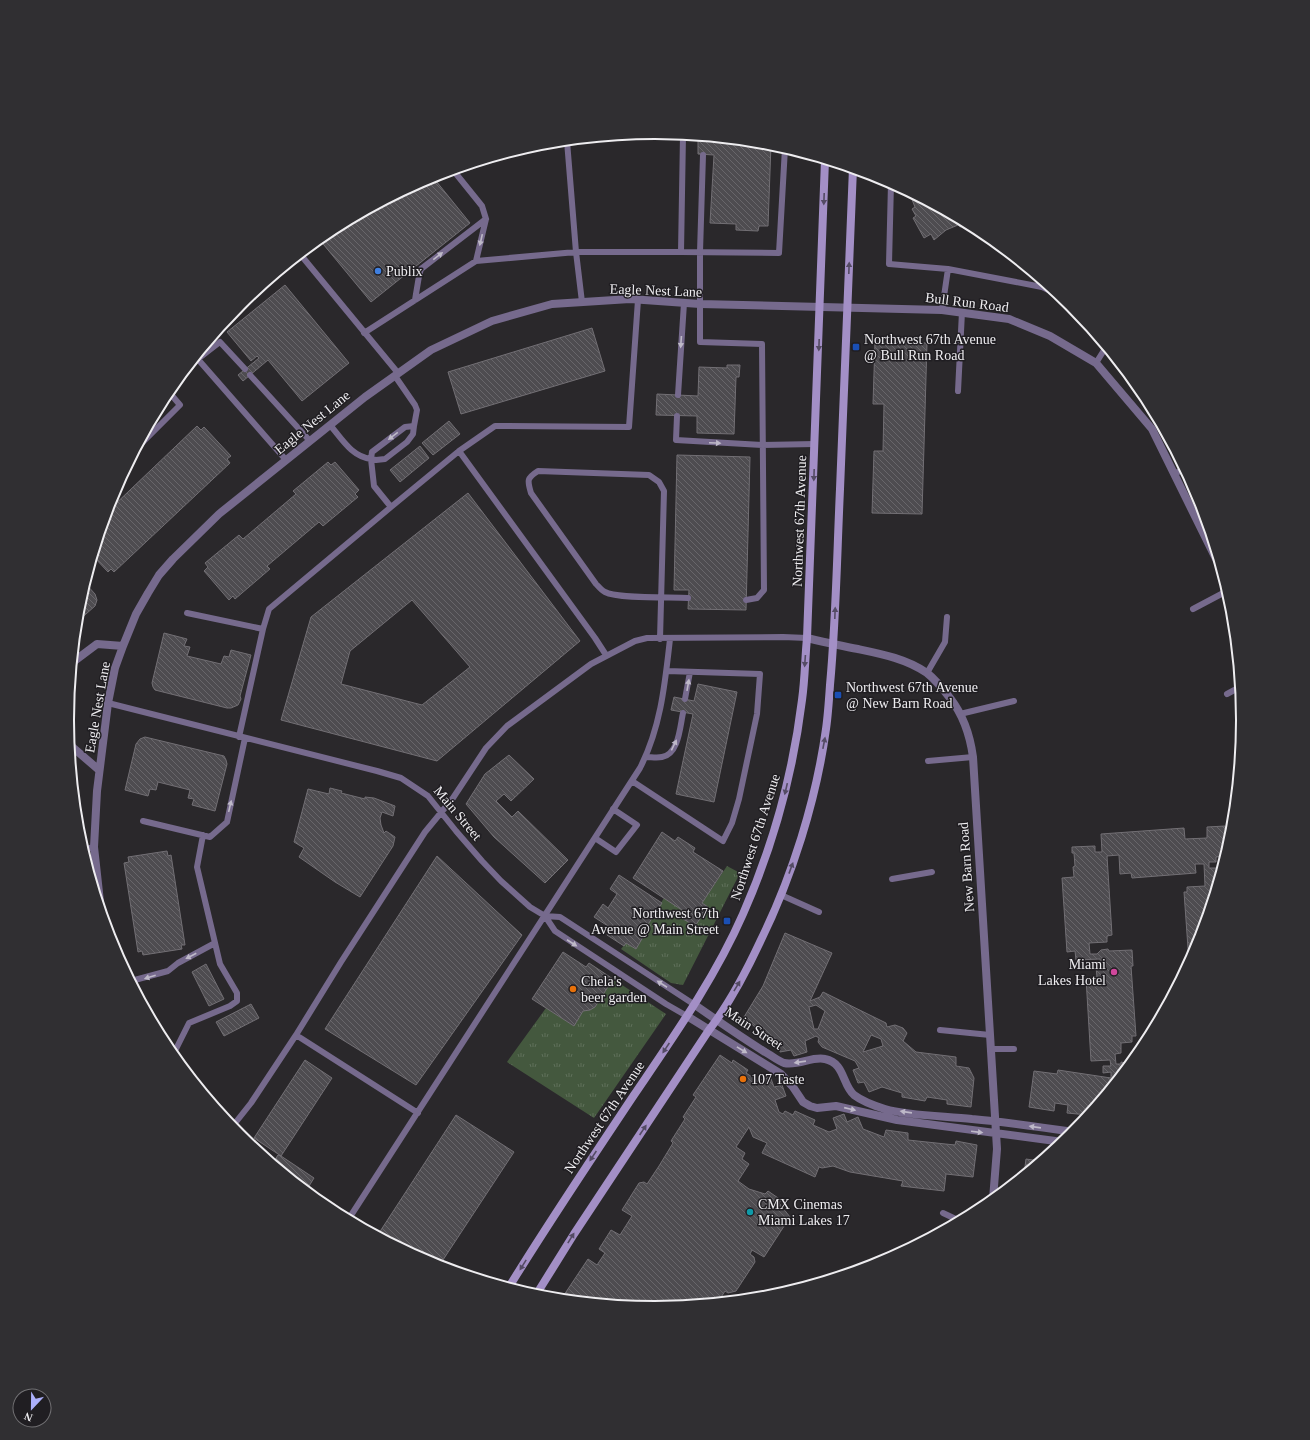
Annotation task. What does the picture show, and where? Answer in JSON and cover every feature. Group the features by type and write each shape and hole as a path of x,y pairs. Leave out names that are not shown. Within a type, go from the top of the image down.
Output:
{"main road":[{"name":"Northwest 67th Avenue","path":"512,1283 558,1209 688,1016 726,950 754,886 782,802 794,752 800,714 807,638 826,165"},
{"path":"539,1289 574,1234 717,1020 746,971 767,927 792,866 817,778 826,729 834,644 853,174"}],"street":[{"name":"Eagle Nest Lane","path":"97,880 94,847 100,770 108,703 115,668 136,614 159,575 173,559 219,514 365,397 431,350 492,321 552,304 630,299 700,304 847,307"},
{"name":"Bull Run Road","path":"847,307 942,310 1009,319 1050,336 1096,363 1152,429 1208,542"},
{"name":"New Barn Road","path":"807,638 890,656 927,673 946,692 960,714 971,738 997,1149 994,1192"},
{"path":"77,659 97,644 123,646"},
{"path":"75,749 100,770"},
{"name":"Main Street","path":"695,1005 756,1046 783,1062 799,1064 817,1058 834,1062 840,1068 847,1086 854,1095 885,1109 909,1113 995,1121 1066,1131"},
{"name":"Main Street","path":"688,1016 781,1074 793,1087 803,1102 810,1106 817,1108 836,1106 897,1120 1055,1141"}],"lane":[{"path":"681,252 683,140"},
{"path":"567,146 576,252 582,302"},
{"path":"364,333 476,261 576,252 779,253 785,154"},
{"path":"703,155 700,252 700,342 762,344 764,590 757,598 746,600"},
{"path":"456,174 482,206 486,219 476,261"},
{"path":"891,189 888,264 948,269 1043,287"},
{"path":"415,300 419,276 422,269 486,219"},
{"path":"303,258 396,374 415,404 417,410 413,434 407,442 385,459 376,460 362,458 356,455 330,425"},
{"path":"942,310 948,269"},
{"path":"143,821 210,837 227,822 263,629 269,609 459,451 495,426 629,427 638,300"},
{"path":"678,395 684,303"},
{"path":"958,391 962,312"},
{"path":"206,352 220,342 245,369"},
{"path":"1096,363 1104,351"},
{"path":"199,360 286,460"},
{"path":"250,375 310,441"},
{"path":"148,438 180,405 173,396"},
{"path":"677,416 676,440 762,446 815,444"},
{"path":"391,507 374,486 371,459 372,452 405,427 414,426"},
{"path":"459,451 606,655"},
{"path":"660,638 661,597 664,491 659,482 649,475 538,470 530,476 528,483 531,493 596,584 604,592 615,596 661,597 688,598"},
{"path":"1174,474 1180,471"},
{"path":"1193,609 1222,594"},
{"path":"187,613 263,629"},
{"path":"927,673 945,642 947,617"},
{"path":"236,1122 251,1103 296,1035 345,956 426,832 453,798 486,748 507,726 591,664 606,655 641,639 807,638"},
{"path":"351,1215 613,809 632,782 646,757 661,712 670,639"},
{"path":"632,782 723,841 732,823 740,799 757,714 760,674 667,670"},
{"path":"685,699 690,672"},
{"path":"1227,694 1235,690"},
{"path":"960,714 1014,701"},
{"name":"Main Street","path":"108,703 393,775 409,782 428,796 470,848 501,881 530,907 545,916 555,932 666,1004 688,1016"},
{"path":"646,757 661,758 671,752 677,740 683,712"},
{"path":"928,761 973,757"},
{"path":"595,838 616,852 637,825 613,809"},
{"path":"176,1049 188,1023 230,1006 237,1001 237,993 220,964 197,867 203,836"},
{"path":"89,848 94,847"},
{"path":"892,879 932,872"},
{"path":"780,895 819,912"},
{"name":"Main Street","path":"545,916 560,917 695,1005"},
{"path":"136,980 168,972 178,963 215,943"},
{"path":"940,1030 990,1035"},
{"path":"296,1035 418,1113"},
{"path":"990,1049 1014,1049"},
{"path":"943,1213 953,1218"}],"green space":[{"path":"727,866 740,873 683,985 671,983 621,949 626,943 636,949 643,937 641,935 664,898 682,910 678,916 695,926 708,907 702,903"},
{"path":"613,979 666,1014 594,1118 507,1062 546,1008 574,1026 583,1011 590,1010 595,1007"}],"building":[{"path":"698,141 771,151 768,226 759,226 758,231 736,230 736,224 710,223 714,155 698,154"},
{"name":"Publix","path":"437,182 470,223 371,302 323,244 365,217 398,199"},
{"path":"912,199 961,227 958,225 946,230 934,240 931,234 924,238 913,218 916,216 912,209 915,207"},
{"path":"285,285 349,363 302,401 268,360 243,381 238,375 259,358 257,356 251,361 227,332"},
{"path":"592,328 605,371 461,414 448,372"},
{"path":"875,342 927,343 922,514 872,513 874,451 883,451 884,404 873,404"},
{"path":"727,365 740,365 739,377 736,377 734,434 697,433 697,416 656,415 657,394 698,396 699,367 727,368"},
{"path":"449,421 460,434 433,455 422,443"},
{"path":"197,426 201,430 204,427 231,456 227,459 230,463 114,572 111,569 108,572 97,560 116,503"},
{"path":"420,446 429,458 400,482 390,470"},
{"path":"677,455 750,457 746,610 688,609 689,590 674,590"},
{"path":"328,462 331,465 335,462 359,490 355,494 358,497 323,526 319,522 267,566 270,569 235,599 233,596 229,600 204,571 208,567 205,563 239,535 243,539 296,494 293,491"},
{"path":"468,493 580,641 437,761 281,720 311,617","holes":["412,600 470,667 422,705 341,684 350,651"]},
{"path":"90,588 95,594 97,600 95,606 84,616"},
{"path":"164,633 187,639 184,646 190,647 187,656 221,664 224,656 229,657 231,650 251,655 240,696 241,699 238,705 227,708 155,690 152,683"},
{"path":"698,684 737,692 714,802 676,794 693,714 671,710 674,697 694,701"},
{"path":"145,737 224,756 227,764 215,811 192,805 194,799 188,798 190,790 158,782 156,790 150,789 148,796 125,790 136,744 140,739"},
{"path":"509,755 534,779 511,801 504,794 496,801 512,817 518,811 568,860 545,883 494,837 466,804 485,774"},
{"path":"330,788 342,791 341,793 365,799 365,797 374,798 395,806 393,816 382,812 380,818 384,833 386,831 395,837 393,846 360,897 299,857 304,848 294,842 308,789 329,794"},
{"name":"Miami Lakes Hotel","path":"1225,826 1225,831 1219,857 1216,857 1216,862 1209,862 1209,868 1216,868 1205,907 1188,950 1184,892 1187,892 1187,887 1205,886 1204,864 1195,864 1196,873 1132,878 1131,873 1120,874 1119,855 1107,856 1112,935 1107,936 1107,942 1089,943 1090,954 1097,954 1101,950 1108,949 1109,951 1132,950 1133,966 1131,966 1136,1036 1132,1036 1132,1042 1121,1043 1121,1053 1115,1054 1116,1064 1124,1063 1081,1114 1067,1113 1068,1105 1055,1103 1054,1111 1029,1107 1034,1071 1057,1074 1058,1070 1111,1078 1111,1072 1103,1073 1103,1066 1111,1066 1110,1060 1091,1061 1086,978 1097,977 1096,967 1101,966 1100,959 1076,960 1075,951 1067,952 1062,878 1074,877 1073,867 1075,866 1072,847 1095,846 1095,852 1102,852 1101,834 1184,828 1185,839 1207,838 1207,827"},
{"path":"662,832 675,841 678,837 695,848 693,852 723,871 702,903 708,907 695,926 678,916 682,910 633,878"},
{"path":"167,851 168,856 171,855 185,945 181,945 182,949 143,955 142,951 138,952 124,863 129,862 128,857"},
{"path":"437,856 522,935 416,1085 325,1029"},
{"path":"619,875 662,903 641,935 643,937 636,949 626,943 624,946 607,935 611,928 594,917 603,904 608,908 617,894 610,889"},
{"path":"785,933 832,953 810,1001 820,997 823,992 886,1023 887,1027 895,1025 903,1028 907,1033 903,1041 916,1052 956,1057 956,1066 969,1068 974,1078 971,1107 947,1104 947,1100 927,1097 925,1101 902,1097 902,1093 882,1087 869,1092 864,1082 858,1083 853,1070 859,1068 855,1061 822,1047 818,1042 819,1038 816,1036 805,1041 807,1052 794,1056 791,1050 780,1052 775,1038 768,1039 755,1030 756,1028 744,1017 763,986","holes":["816,1005 825,1011 818,1029 814,1029 809,1007","871,1035 881,1039 883,1046 863,1052"]},
{"name":"Chela's beer garden","path":"563,952 586,967 589,963 613,979 595,1007 590,1010 583,1011 574,1026 532,999"},
{"path":"206,964 224,999 209,1006 192,972"},
{"path":"251,1004 259,1018 224,1036 216,1022"},
{"path":"720,1055 732,1063 733,1060 748,1070 746,1073 758,1081 770,1076 774,1087 782,1085 786,1096 775,1100 779,1112 783,1114 785,1111 793,1115 795,1111 815,1120 813,1125 829,1132 837,1129 833,1118 844,1114 847,1122 858,1117 863,1129 884,1137 886,1130 908,1133 908,1140 955,1145 956,1141 977,1145 973,1177 946,1174 944,1191 901,1186 903,1181 850,1172 833,1166 822,1168 819,1167 815,1177 762,1153 767,1143 753,1137 749,1127 736,1147 745,1153 742,1159 749,1164 738,1181 749,1189 765,1194 768,1191 781,1200 779,1203 790,1217 764,1257 752,1250 750,1254 754,1257 755,1262 736,1291 728,1293 725,1291 721,1297 693,1300 655,1301 617,1300 565,1294 588,1259 597,1265 605,1253 599,1249 611,1230 620,1235 632,1216 622,1210 639,1183 644,1182 647,1184 659,1166 673,1143 671,1141 685,1119 683,1117 696,1097 693,1095"},
{"path":"305,1060 332,1078 281,1156 254,1138"},
{"path":"456,1115 514,1152 443,1261 380,1231"},
{"path":"278,1155 281,1156 314,1178 309,1187 301,1181 275,1160"},
{"path":"1026,1159 1034,1160 1025,1168"}],"place":[{"name":"Publix","path":"378,271"},
{"name":"Northwest 67th Avenue @ Bull Run Road","path":"856,347"},
{"name":"Northwest 67th Avenue @ New Barn Road","path":"838,695"},
{"name":"Northwest 67th Avenue @ Main Street","path":"727,921"},
{"name":"Miami Lakes Hotel","path":"1114,972"},
{"name":"Chela's beer garden","path":"573,989"},
{"name":"107 Taste","path":"743,1079"},
{"name":"CMX Cinemas Miami Lakes 17","path":"750,1212"}]}
